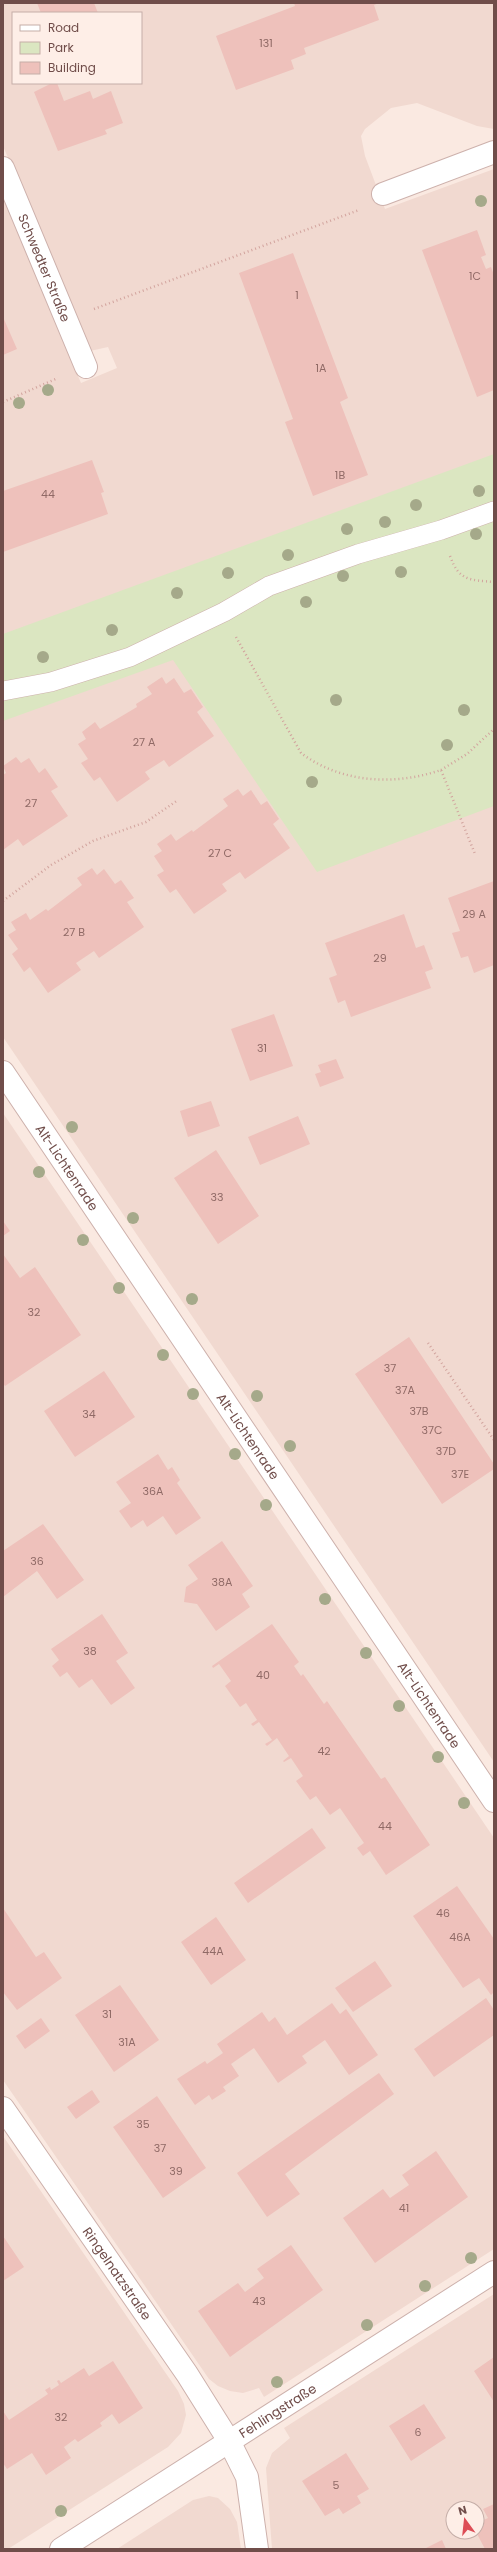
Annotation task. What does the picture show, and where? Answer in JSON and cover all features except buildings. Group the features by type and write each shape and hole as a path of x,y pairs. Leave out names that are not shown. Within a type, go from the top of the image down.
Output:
{"street":[{"path":"383,194 494,152"},
{"name":"Schwedter Straße","path":"3,168 86,367"},
{"name":"Alt-Lichtenrade","path":"3,1072 494,1801"},
{"name":"Ringelnatzstraße","path":"3,2108 187,2374 229,2441 247,2477 257,2549"},
{"name":"Fehlingstraße","path":"61,2549 494,2272"}],"lane":[{"path":"3,691 51,682 130,657 224,612 269,586 358,554 441,530 494,511"}],"path":[{"path":"88,311 364,209 383,194"},
{"path":"3,402 86,367"},
{"path":"441,530 455,570 466,579 494,582"},
{"path":"224,612 281,721 301,753 315,764 334,773 385,780 424,776 441,770 467,754 494,729"},
{"path":"441,770 475,854"},
{"path":"3,901 52,865 94,840 146,822 178,800"},
{"path":"428,1343 494,1440"}],"shaded area":[{"path":"3,3 494,3 494,129 477,126 417,103 391,108 365,129 361,136 365,156 385,209 494,169 494,1762 3,1037 3,197 81,383 117,368 108,347 90,351 3,146"},
{"path":"3,1113 494,1838 494,2249 264,2397 259,2388 243,2393 230,2391 218,2386 209,2379 3,2080"},
{"path":"3,2136 178,2391 184,2404 186,2415 181,2433 168,2447 8,2549 3,2549"},
{"path":"494,2294 494,2549 272,2549 266,2468 272,2453 290,2438 284,2428"},
{"path":"209,2496 218,2498 230,2509 237,2522 241,2549 117,2549 193,2500"}],"green space":[{"path":"494,454 494,806 317,872 173,660 3,721 3,634"}]}
